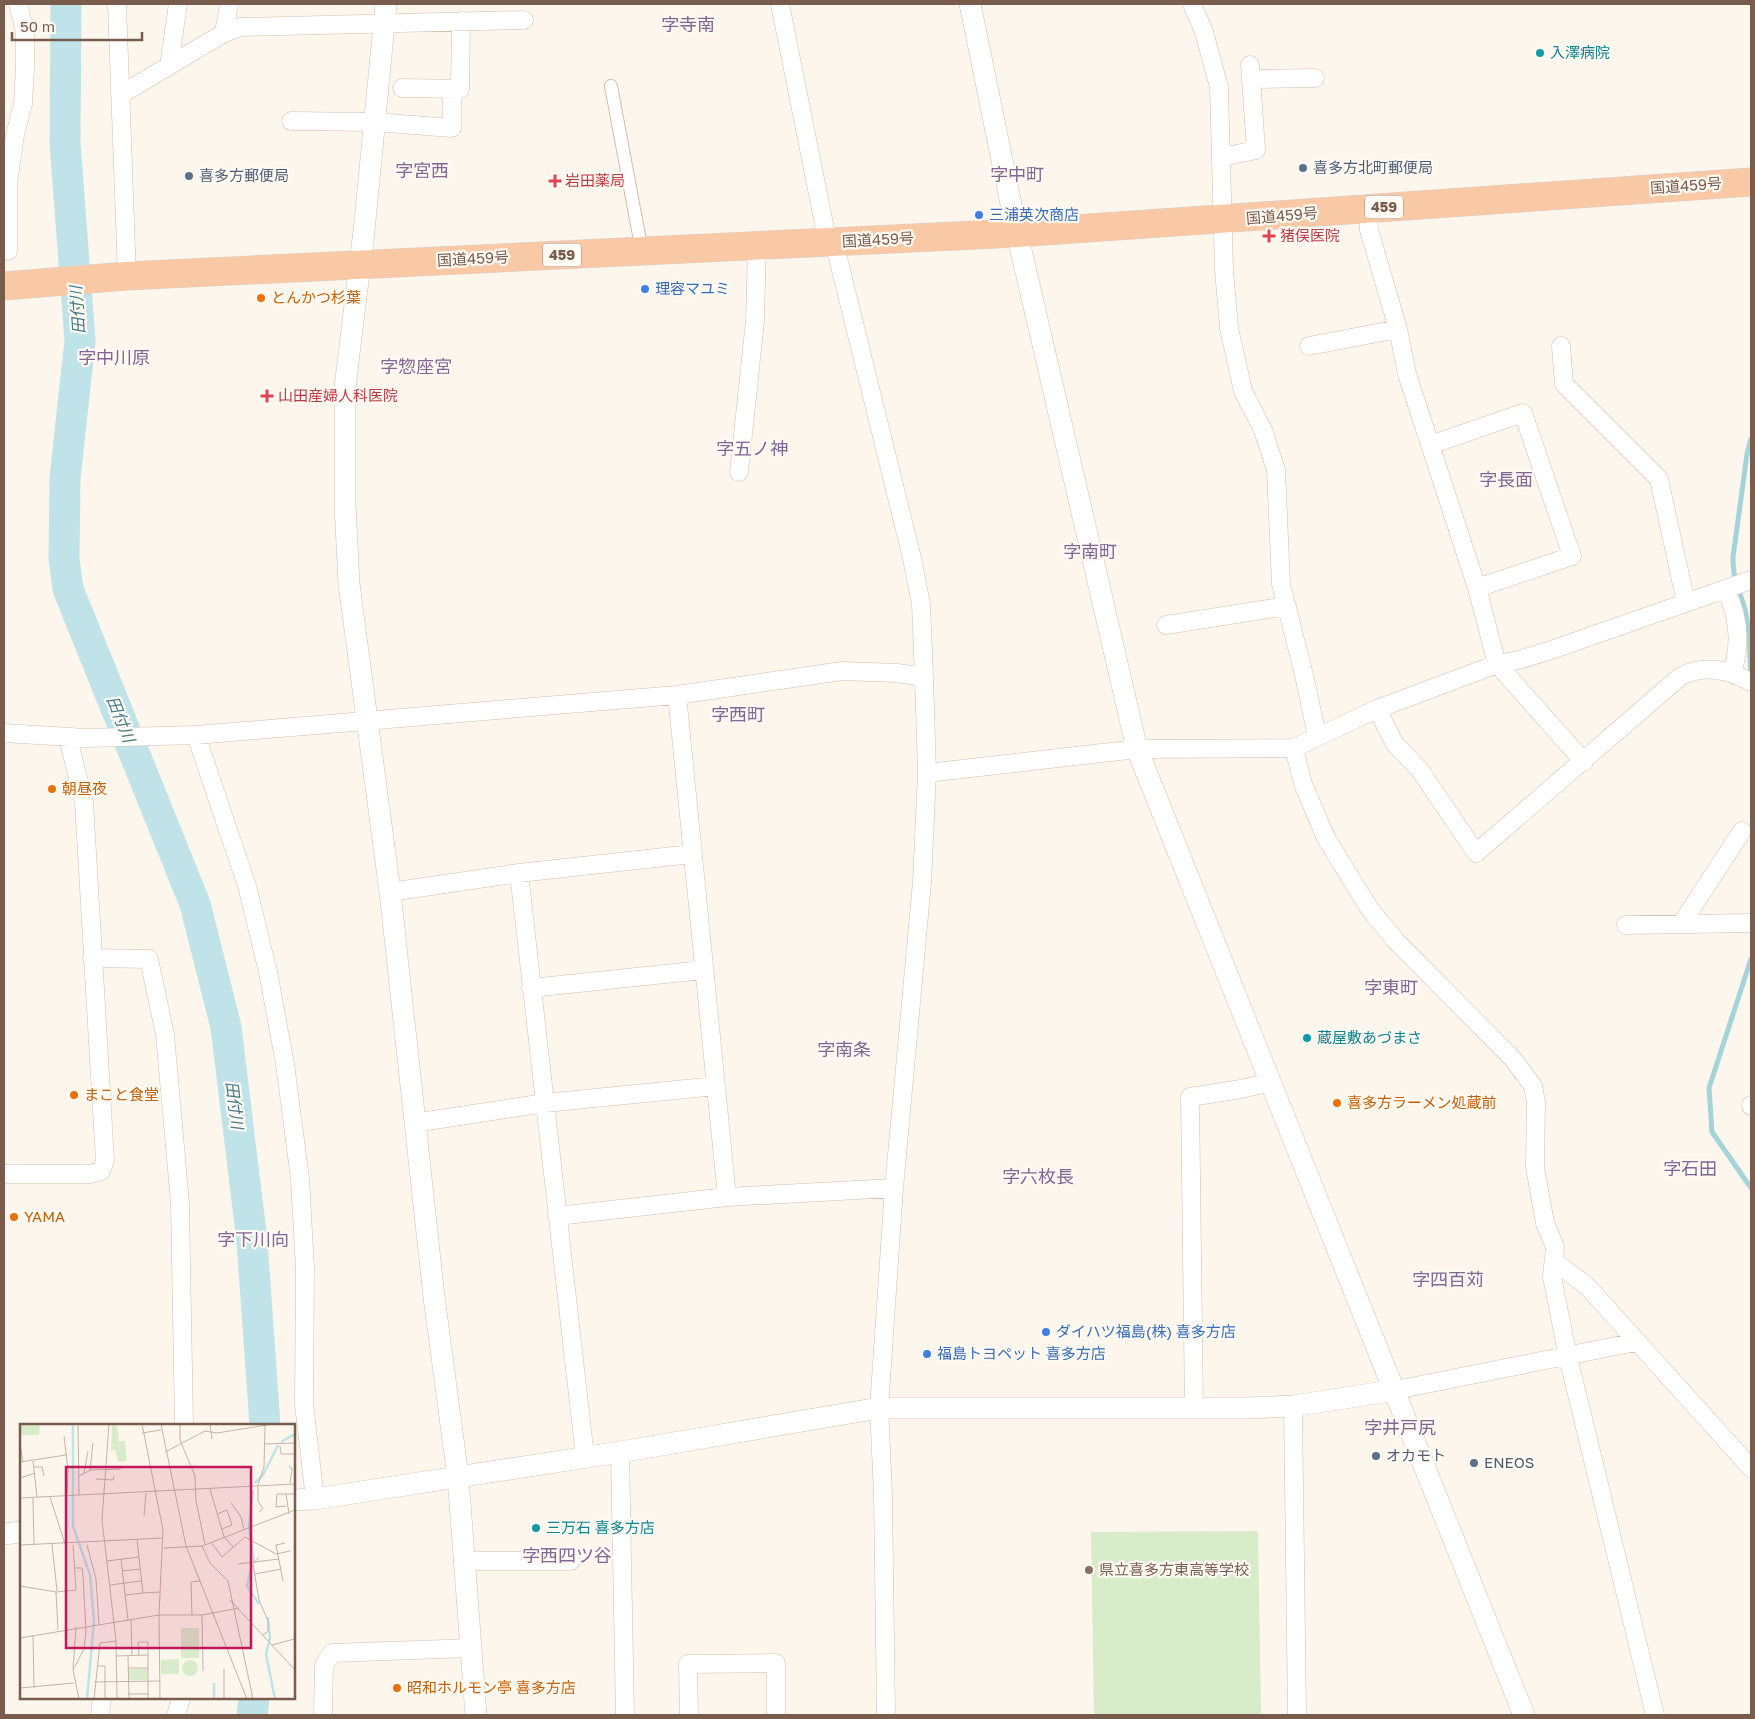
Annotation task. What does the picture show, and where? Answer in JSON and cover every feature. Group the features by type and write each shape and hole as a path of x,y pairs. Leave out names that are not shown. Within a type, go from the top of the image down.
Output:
{"highway":[{"name":"国道459号","path":"11,286 360,264 1017,233 1751,182"}],"street":[{"path":"8,251 8,183 15,134 23,104 25,68 25,32 18,4"},
{"path":"117,4 120,95 117,278"},
{"path":"169,66 178,4"},
{"path":"224,33 229,4"},
{"path":"780,4 826,234 834,242 912,558 921,604 926,773 922,882 894,1188 879,1408 883,1494 886,1715"},
{"path":"970,4 1017,233 1137,748 1396,1390 1524,1715"},
{"path":"1192,4 1204,32 1219,87 1224,270 1229,328 1243,391 1264,430 1276,470 1281,584 1306,683 1317,736"},
{"path":"120,95 224,33 240,27 385,13 461,21 524,20"},
{"path":"385,13 360,264 345,388 345,504 349,584 390,892 434,1297 458,1477 476,1715"},
{"path":"402,88 460,89 461,21"},
{"path":"1222,156 1256,150 1251,72 1315,78"},
{"path":"610,86 641,246"},
{"path":"291,121 375,122 452,128 452,89"},
{"path":"1367,209 1369,230 1398,329 1407,374 1476,588 1497,664 1584,762"},
{"path":"739,472 755,321 757,246"},
{"path":"1309,346 1398,329"},
{"path":"1561,346 1564,384 1570,393 1627,445 1660,479 1686,603"},
{"path":"1430,445 1523,413 1572,556 1476,588"},
{"path":"926,773 1137,748 1294,748 1378,709 1497,664 1519,660 1554,649 1739,585"},
{"path":"1732,673 1737,657 1739,629 1731,599 1739,585"},
{"path":"1166,625 1287,606"},
{"path":"1378,709 1395,744 1419,769 1476,853 1584,762 1681,676 1698,670 1722,670 1751,682"},
{"path":"4,733 77,738 196,735 677,695 842,671 897,673 924,677"},
{"path":"677,695 727,1197"},
{"path":"196,735 247,886 268,972 285,1064 300,1179 305,1268 301,1500 620,1452 879,1408 1194,1408 1293,1406 1396,1390 1636,1342"},
{"path":"4,1174 90,1174 100,1171 105,1161 84,802 77,738"},
{"path":"1294,748 1304,784 1326,838 1369,908 1395,940 1513,1059 1533,1086 1536,1102 1535,1167 1545,1223 1555,1247 1552,1277 1568,1357 1655,1715"},
{"path":"1682,923 1742,831"},
{"path":"390,892 519,873 692,854"},
{"path":"519,873 556,1216 585,1457"},
{"path":"1626,925 1751,922"},
{"path":"92,958 149,959 165,1035 180,1203 184,1424"},
{"path":"531,988 703,970"},
{"path":"1194,1408 1190,1097 1271,1082"},
{"path":"414,1123 545,1103 716,1086"},
{"path":"556,1216 727,1197 894,1188"},
{"path":"1555,1262 1587,1286 1751,1468"},
{"path":"1293,1406 1297,1715"},
{"path":"620,1452 625,1715"},
{"path":"4,1534 20,1532"},
{"path":"463,1561 572,1561"},
{"path":"323,1715 324,1665 332,1653 472,1648"},
{"path":"689,1715 688,1664 776,1663 776,1715"},
{"path":"100,1715 102,1699"},
{"path":"176,1715 181,1699"}],"green space":[{"path":"1258,1531 1261,1715 1094,1715 1091,1532"}],"waterway":[{"name":"田付川","path":"66,4 65,143 80,341 65,478 64,559 68,589 195,904 226,1027 252,1241 265,1424"},
{"path":"1751,439 1747,454 1733,557 1735,577 1747,621 1751,672"},
{"path":"1751,959 1709,1088 1712,1132 1751,1188"},
{"name":"田付川","path":"252,1715 254,1699"}],"place":[{"name":"入澤病院","path":"1540,53"},
{"name":"喜多方北町郵便局","path":"1303,168"},
{"name":"喜多方郵便局","path":"189,176"},
{"name":"岩田薬局","path":"555,181"},
{"name":"三浦英次商店","path":"979,215"},
{"name":"猪俣医院","path":"1269,236"},
{"name":"理容マユミ","path":"645,289"},
{"name":"とんかつ杉葉","path":"261,298"},
{"name":"山田産婦人科医院","path":"267,396"},
{"name":"朝昼夜","path":"52,789"},
{"name":"蔵屋敷あづまさ","path":"1307,1038"},
{"name":"まこと食堂","path":"74,1095"},
{"name":"喜多方ラーメン処蔵前","path":"1337,1103"},
{"name":"YAMA","path":"14,1217"},
{"name":"ダイハツ福島(株) 喜多方店","path":"1046,1332"},
{"name":"福島トヨペット 喜多方店","path":"927,1354"},
{"name":"オカモト","path":"1376,1456"},
{"name":"ENEOS","path":"1474,1463"},
{"name":"三万石 喜多方店","path":"536,1528"},
{"name":"県立喜多方東高等学校","path":"1089,1570"},
{"name":"昭和ホルモン亭 喜多方店","path":"397,1688"}],"district":[{"name":"字寺南","path":"688,25"},
{"name":"字宮西","path":"422,171"},
{"name":"字中町","path":"1017,175"},
{"name":"字中川原","path":"114,358"},
{"name":"字惣座宮","path":"416,367"},
{"name":"字五ノ神","path":"752,449"},
{"name":"字長面","path":"1506,480"},
{"name":"字南町","path":"1090,552"},
{"name":"字西町","path":"738,715"},
{"name":"字東町","path":"1391,988"},
{"name":"字南条","path":"844,1050"},
{"name":"字石田","path":"1690,1169"},
{"name":"字六枚長","path":"1038,1177"},
{"name":"字下川向","path":"253,1240"},
{"name":"字四百苅","path":"1448,1280"},
{"name":"字井戸尻","path":"1400,1428"},
{"name":"字西四ツ谷","path":"567,1556"}]}
